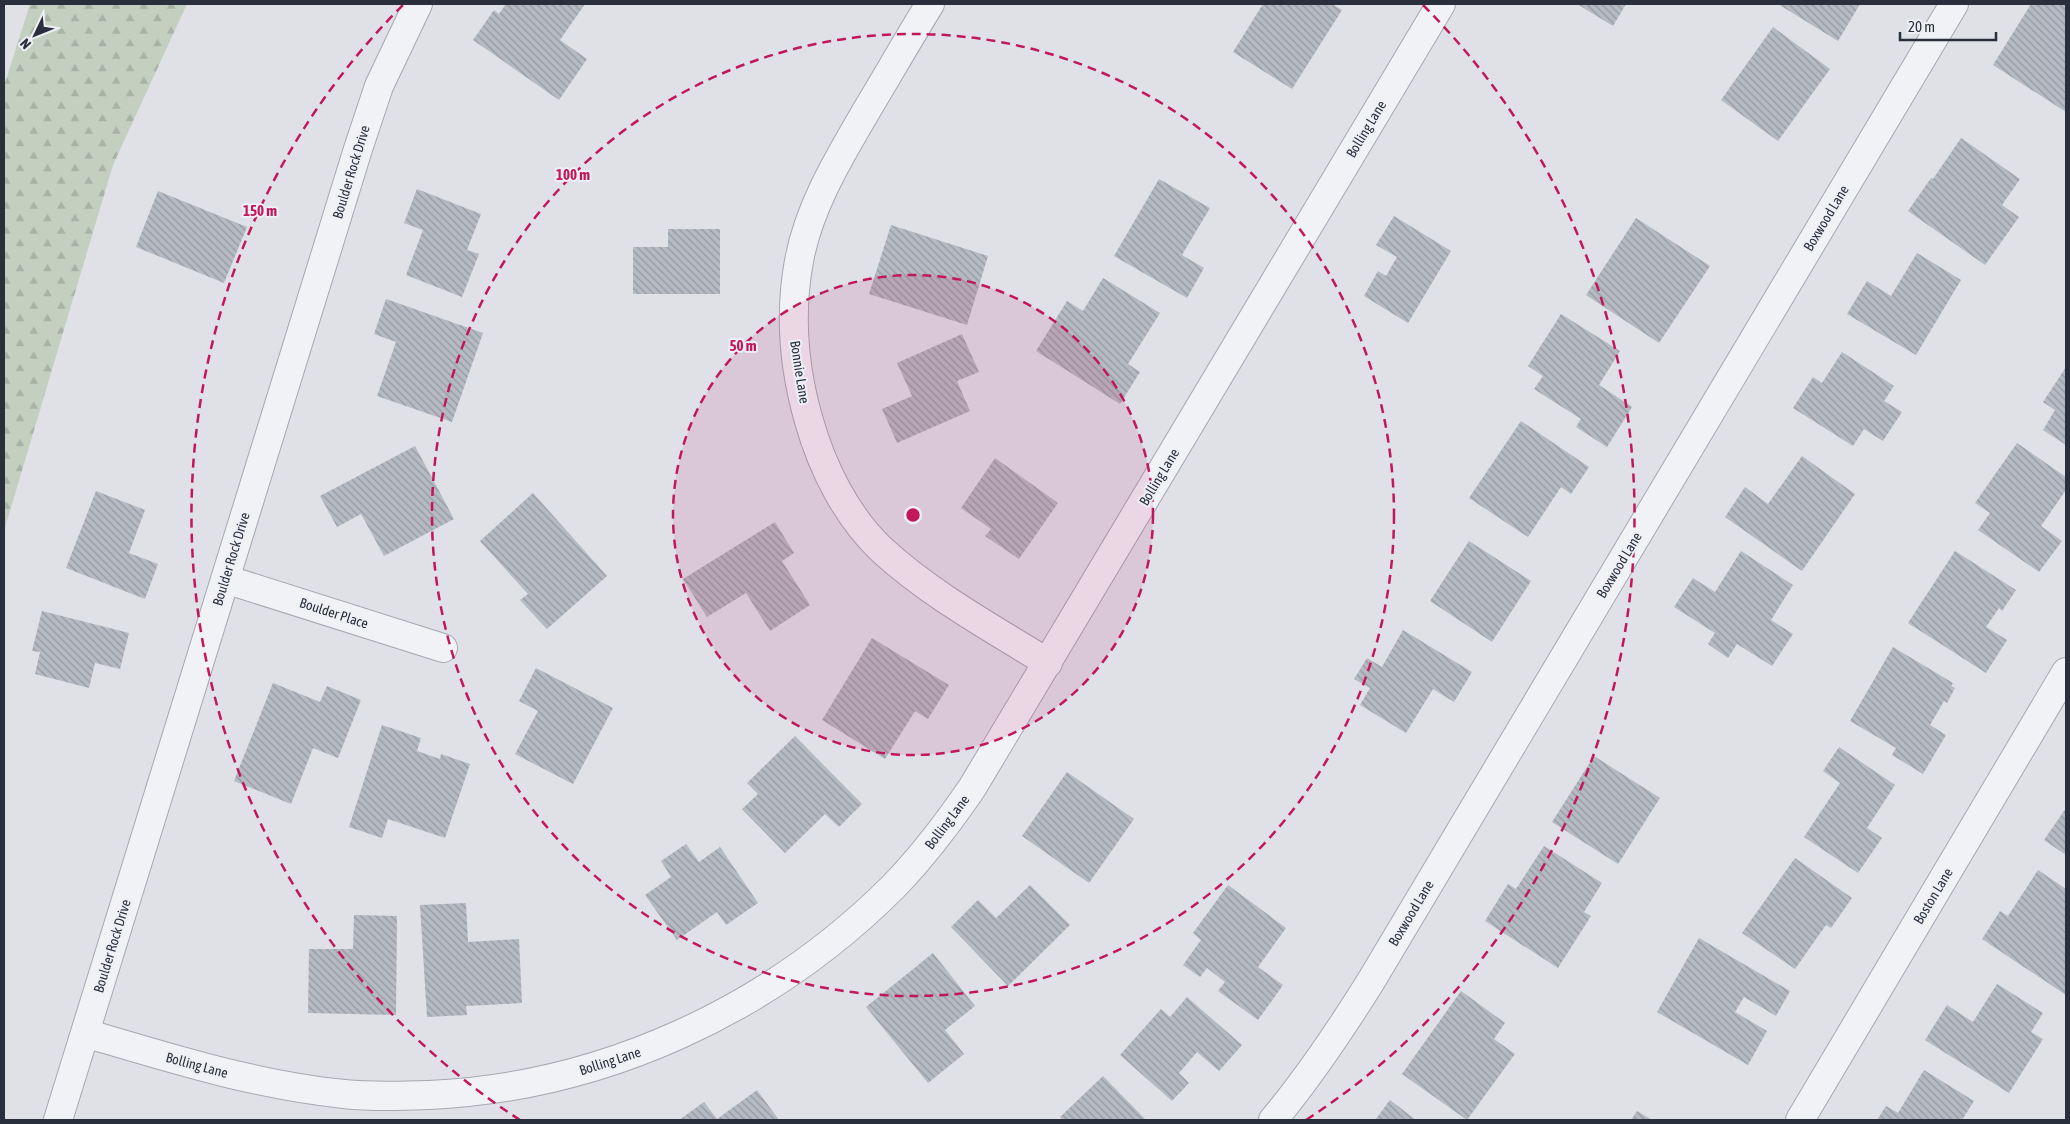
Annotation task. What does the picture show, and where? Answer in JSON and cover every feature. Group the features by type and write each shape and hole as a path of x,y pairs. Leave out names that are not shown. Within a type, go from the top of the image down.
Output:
{"street":[{"name":"Boulder Rock Drive","path":"58,1120 367,119 388,63 418,4"},
{"name":"Bonnie Lane","path":"930,4 839,158 822,192 807,229 798,268 793,324 795,356 802,395 822,459 835,486 855,517 880,548 917,579 1048,663"},
{"name":"Bolling Lane","path":"85,1033 248,1079 346,1094 396,1096 482,1091 565,1075 646,1049 718,1017 793,970 862,916 894,885 922,855 972,788 1441,4"},
{"name":"Boxwood Lane","path":"1273,1120 1301,1086 1335,1038 1371,981 1954,4"},
{"name":"Boulder Place","path":"225,579 443,648"},
{"name":"Boston Lane","path":"1800,1120 2066,672"}],"green space":[{"path":"30,4 187,4 113,165 4,531 4,86"}],"building":[{"path":"506,4 585,4 560,40 587,59 559,100 473,40 494,10 499,14"},
{"path":"1263,4 1332,4 1342,10 1292,89 1233,52"},
{"path":"1577,4 1626,4 1613,26"},
{"path":"1778,4 1860,4 1838,41"},
{"path":"2031,4 2066,4 2066,112 1993,65"},
{"path":"1773,27 1830,69 1778,141 1721,100"},
{"path":"1961,138 2020,179 2002,205 2019,217 1985,265 1908,211"},
{"path":"1159,179 1210,208 1182,255 1204,268 1187,298 1114,256"},
{"path":"417,189 481,214 467,250 479,254 462,297 406,275 423,230 404,223"},
{"path":"158,191 247,227 224,283 136,247"},
{"path":"1394,216 1451,251 1408,323 1364,296 1378,271 1386,276 1397,257 1376,245"},
{"path":"1636,218 1710,266 1659,343 1586,295"},
{"path":"891,225 988,256 967,325 869,294"},
{"path":"668,229 720,229 720,294 633,294 633,247 668,247"},
{"path":"1917,253 1961,280 1916,355 1847,314 1867,281 1891,296"},
{"path":"1103,278 1160,313 1128,364 1140,372 1120,404 1036,351 1067,301 1083,311"},
{"path":"386,299 483,333 452,422 377,396 396,342 374,334"},
{"path":"1561,314 1620,351 1599,385 1632,407 1607,447 1576,427 1581,419 1534,389 1543,376 1528,366"},
{"path":"962,334 979,372 957,381 970,411 897,443 882,409 912,396 897,363"},
{"path":"1842,352 1894,386 1884,401 1902,412 1883,441 1864,429 1853,446 1793,408 1813,377 1822,383"},
{"path":"2066,367 2066,445 2043,430 2055,410 2043,402"},
{"path":"1521,421 1589,467 1571,494 1561,487 1528,537 1469,498"},
{"path":"2017,443 2066,477 2066,490 2041,526 2062,541 2039,572 1978,530 1990,513 1975,503"},
{"path":"415,446 454,519 384,556 361,514 337,527 320,496"},
{"path":"1802,456 1855,494 1802,571 1725,517 1745,487 1768,504"},
{"path":"995,458 1058,503 1019,559 985,536 991,529 961,508"},
{"path":"96,491 145,510 129,553 158,564 145,599 66,568"},
{"path":"533,493 607,576 547,629 520,600 528,594 480,541"},
{"path":"775,522 794,553 782,561 810,605 770,631 746,593 707,617 683,579"},
{"path":"1469,541 1531,581 1492,642 1430,601"},
{"path":"1741,551 1793,585 1771,620 1793,634 1772,666 1737,644 1728,658 1708,644 1715,633 1674,607 1693,578 1715,592"},
{"path":"1955,551 2016,590 2002,611 1999,608 1986,627 2007,640 1986,673 1908,623"},
{"path":"42,611 129,633 120,669 95,663 89,688 35,674 40,652 32,651"},
{"path":"1403,630 1472,672 1454,702 1433,689 1406,733 1360,705 1370,688 1354,679 1367,658 1382,667"},
{"path":"872,638 949,685 928,719 915,711 885,759 822,720"},
{"path":"1893,647 1953,683 1951,686 1955,688 1947,703 1944,701 1930,725 1946,735 1923,774 1892,755 1896,748 1850,721"},
{"path":"536,668 613,708 573,784 515,754 538,711 519,701"},
{"path":"273,683 320,702 327,686 361,700 338,758 313,748 291,804 234,781"},
{"path":"382,725 421,738 417,751 440,759 441,754 470,764 445,838 388,819 382,838 349,827"},
{"path":"795,736 862,804 839,827 825,814 785,853 742,809 758,794 747,783"},
{"path":"1839,747 1895,785 1867,828 1882,838 1858,873 1804,837 1840,783 1823,771"},
{"path":"1594,756 1660,798 1618,864 1552,822"},
{"path":"1067,772 1134,819 1089,883 1022,836"},
{"path":"2066,808 2066,855 2044,840"},
{"path":"686,844 699,862 720,847 758,903 726,925 717,912 677,940 645,895 671,877 661,861"},
{"path":"1544,846 1602,883 1584,912 1591,916 1558,968 1485,921 1508,884 1516,889"},
{"path":"1795,858 1852,898 1831,928 1826,925 1795,969 1742,933"},
{"path":"2038,870 2066,889 2066,995 1982,939 2000,911 2008,916"},
{"path":"1030,885 1070,925 1008,986 951,927 978,900 996,918"},
{"path":"1228,885 1286,928 1258,967 1283,985 1258,1020 1218,991 1225,982 1207,968 1200,977 1183,965 1201,940 1193,933"},
{"path":"466,903 468,942 519,939 522,1003 466,1006 467,1015 427,1017 420,905"},
{"path":"354,915 397,916 396,1015 308,1013 309,949 353,949"},
{"path":"1699,938 1790,991 1776,1016 1744,997 1735,1012 1767,1031 1748,1065 1657,1012"},
{"path":"933,953 975,1006 945,1030 964,1054 928,1083 866,1007"},
{"path":"1997,984 2043,1013 2031,1032 2043,1039 2009,1093 1925,1040 1947,1005 1973,1022"},
{"path":"1461,991 1505,1023 1494,1039 1515,1054 1467,1120 1402,1074"},
{"path":"1187,997 1242,1045 1219,1071 1197,1052 1179,1073 1189,1083 1172,1101 1120,1055 1161,1009 1170,1017"},
{"path":"1924,1070 1974,1101 1962,1120 1877,1120 1886,1106 1898,1113"},
{"path":"1103,1076 1146,1120 1062,1120 1060,1117"},
{"path":"757,1090 779,1120 679,1120 704,1102 717,1119"},
{"path":"1390,1100 1416,1120 1375,1120"},
{"path":"1637,1111 1652,1120 1631,1120"}]}
